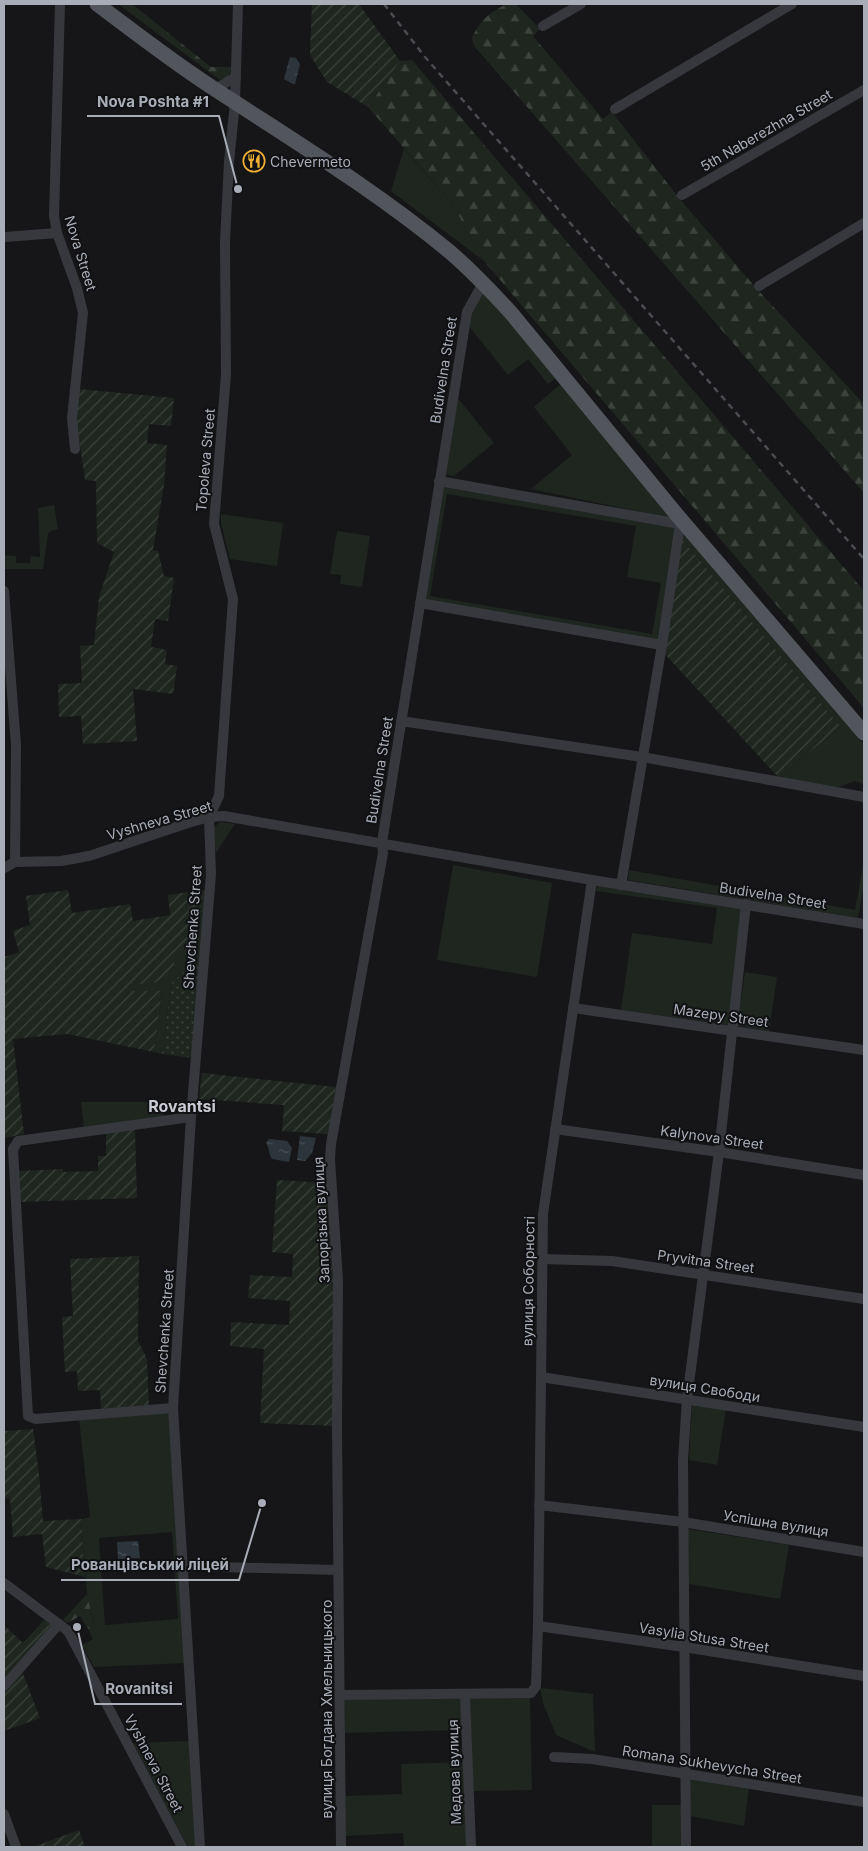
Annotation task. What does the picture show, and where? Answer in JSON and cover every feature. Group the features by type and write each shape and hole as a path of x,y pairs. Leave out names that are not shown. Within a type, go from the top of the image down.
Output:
{"main road":[{"path":"97,4 215,89 326,161 451,253 483,283 512,314 678,520 864,733"}],"street":[{"name":"Nova Street","path":"60,4 54,216 57,233 84,313 72,418 75,449"},
{"name":"Topoleva Street","path":"209,817 219,796 233,599 214,524 226,374 225,242 228,162 236,102 238,4"},
{"path":"544,26 582,4"},
{"path":"615,109 792,4"},
{"path":"215,89 236,78"},
{"name":"5th Naberezhna Street","path":"682,195 864,90"},
{"path":"759,286 864,223"},
{"path":"5,237 57,233"},
{"name":"Budivelna Street","path":"483,283 467,312 382,842 621,885 864,924"},
{"path":"439,481 678,520 662,645 621,885"},
{"path":"4,596 16,744 15,862"},
{"path":"420,602 662,645"},
{"path":"401,721 642,757 864,797"},
{"name":"Vyshneva Street","path":"4,868 15,862 61,862 89,856 209,817 224,816 382,842"},
{"name":"Shevchenka Street","path":"200,1847 173,1408 191,1117 211,874 209,817"},
{"name":"Запорізька вулиця","path":"338,1570 338,1280 330,1159 331,1144 384,853 382,842"},
{"name":"вулиця Соборності","path":"464,1695 531,1693 536,1686 540,1505 542,1214 592,880"},
{"path":"686,1847 683,1460 687,1399 719,1152 746,904"},
{"name":"Mazepy Street","path":"573,1008 864,1050"},
{"path":"173,1408 35,1419 28,1416 13,1149 18,1141 191,1117"},
{"name":"Kalynova Street","path":"555,1129 864,1175"},
{"name":"Pryvitna Street","path":"543,1259 612,1261 864,1299"},
{"name":"вулиця Свободи","path":"541,1377 864,1427"},
{"name":"Успішна вулиця","path":"540,1505 683,1522 864,1552"},
{"path":"182,1566 338,1570"},
{"name":"вулиця Богдана Хмельницького","path":"338,1570 341,1847"},
{"name":"Vyshneva Street","path":"4,1583 68,1631 182,1847"},
{"path":"4,1686 60,1624"},
{"name":"Vasylia Stusa Street","path":"538,1626 864,1676"},
{"path":"340,1695 464,1695"},
{"name":"Медова вулиця","path":"464,1695 471,1847"},
{"name":"Romana Sukhevycha Street","path":"554,1758 592,1759 864,1802"},
{"path":"4,1814 16,1847"}],"green space":[{"path":"118,4 132,4 211,67 233,67 229,77 220,80"},
{"path":"312,4 359,4 400,61 368,107 327,82 310,55"},
{"path":"507,4 516,4 540,29 533,36 603,119 612,112 679,198 756,288 864,404 864,493 474,46 472,38 482,21 495,10"},
{"path":"412,60 864,591 864,708 484,261 451,202 368,107 400,61"},
{"path":"404,149 451,202 484,261 391,191"},
{"path":"483,291 557,377 548,384 528,359 508,375 468,325 470,314"},
{"path":"562,383 670,518 531,489 572,455 534,407"},
{"path":"79,389 174,398 171,426 149,424 147,443 167,445 164,485 153,550 158,551 164,576 174,578 168,621 155,619 151,647 167,650 165,664 177,666 173,694 133,689 137,741 83,744 81,716 59,717 58,684 82,683 80,646 94,645 99,597 114,552 97,543 96,481 85,480 76,418"},
{"path":"457,397 494,443 454,476 444,474"},
{"path":"442,486 677,528 660,641 423,600","holes":["447,494 636,526 627,577 661,583 652,634 430,596"]},
{"path":"54,505 58,529 48,534 43,569 4,569 4,555 16,556 16,563 30,563 31,556 40,557 38,508"},
{"path":"221,514 283,523 277,566 230,559 221,523"},
{"path":"683,526 864,744 864,784 855,781 836,788 778,777 841,727 681,538"},
{"path":"337,531 370,536 362,587 340,584 341,575 330,574"},
{"path":"681,538 841,727 778,777 663,652"},
{"path":"221,822 235,824 216,853 213,831"},
{"path":"864,860 864,883 858,918 628,880 629,870 855,910"},
{"path":"453,865 552,883 537,977 437,960"},
{"path":"597,886 742,907 729,1025 621,1010 632,933 712,944 717,908 596,891"},
{"path":"68,890 72,913 130,904 133,921 170,915 168,895 203,890 199,941 195,950 173,953 174,965 159,982 129,985 130,991 162,991 154,1052 67,1034 13,1039 24,1134 4,1138 4,957 19,952 13,931 30,925 26,896"},
{"path":"203,890 206,890 199,964 171,984 162,1054 154,1052 162,991 130,991 129,984 158,982 173,952 199,941"},
{"path":"192,964 199,964 192,1058 162,1054 171,984"},
{"path":"745,972 777,977 769,1031 737,1026"},
{"path":"202,1073 336,1087 328,1134 282,1131 284,1105 199,1099"},
{"path":"81,1102 163,1102 164,1116 84,1127"},
{"path":"135,1129 137,1198 20,1202 19,1171 63,1169 63,1172 98,1171 98,1156 106,1156 106,1133"},
{"path":"277,1180 327,1183 333,1280 333,1426 260,1423 264,1349 230,1346 231,1322 289,1325 290,1301 248,1298 250,1275 292,1277 293,1254 272,1252"},
{"path":"139,1256 138,1341 147,1359 149,1405 101,1409 100,1390 78,1391 77,1371 65,1372 62,1317 73,1316 70,1259"},
{"path":"692,1404 726,1409 717,1465 689,1460"},
{"path":"170,1413 185,1663 94,1667 82,1645 93,1639 88,1629 94,1624 87,1594 81,1519 90,1517 79,1419","holes":["172,1532 178,1619 105,1625 99,1538"]},
{"path":"33,1429 43,1521 81,1519 85,1577 46,1567 42,1534 13,1537 10,1499 4,1498 4,1431"},
{"path":"688,1529 789,1545 780,1599 689,1584"},
{"path":"87,1594 94,1625 88,1629 80,1616 67,1623 63,1620"},
{"path":"45,1619 54,1625 4,1682 4,1625 23,1643"},
{"path":"22,1671 40,1718 4,1731 4,1691"},
{"path":"540,1688 593,1694 595,1752 556,1735 543,1703"},
{"path":"530,1697 532,1790 473,1791 470,1698"},
{"path":"345,1699 461,1699 462,1730 345,1733"},
{"path":"189,1741 196,1847 188,1847 133,1743"},
{"path":"463,1762 467,1847 404,1847 403,1833 345,1836 345,1796 402,1794 401,1764"},
{"path":"689,1778 749,1788 744,1826 690,1816"},
{"path":"652,1805 681,1805 681,1847 652,1847"},
{"path":"79,1830 85,1847 33,1847"}],"water":[{"path":"290,57 296,58 300,64 295,84 284,79"},
{"path":"300,1136 316,1138 312,1153 305,1161 297,1160"},
{"path":"269,1139 287,1141 292,1148 289,1162 272,1159 266,1143"},
{"path":"138,1541 140,1558 118,1559 117,1542"}],"railway":[{"path":"384,4 425,57 864,559"}],"place":[{"name":"Chevermeto","path":"254,161"},
{"name":"Nova Poshta #1","path":"238,189"},
{"name":"Рованцівський ліцей","path":"262,1503"},
{"name":"Rovanitsi","path":"77,1627"}],"district":[{"name":"Rovantsi","path":"182,1106"}]}
